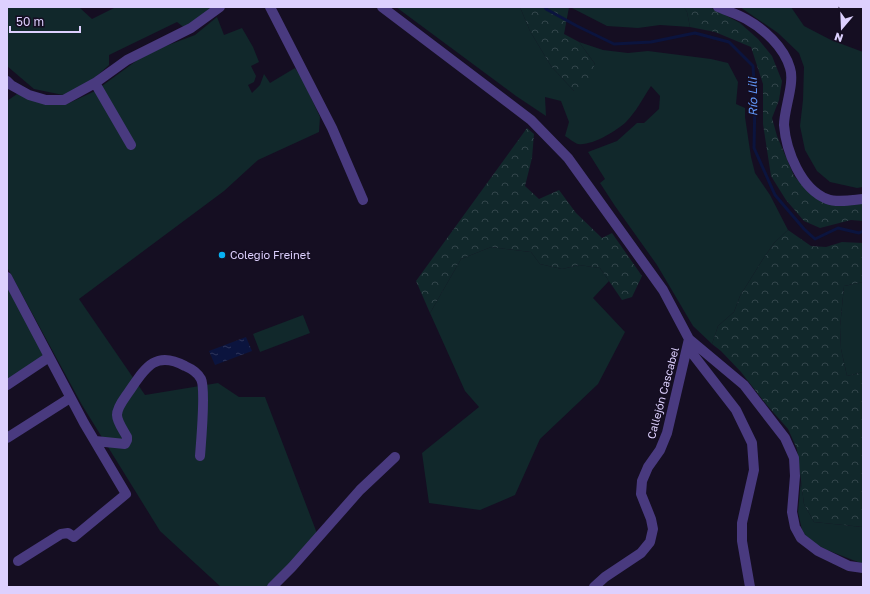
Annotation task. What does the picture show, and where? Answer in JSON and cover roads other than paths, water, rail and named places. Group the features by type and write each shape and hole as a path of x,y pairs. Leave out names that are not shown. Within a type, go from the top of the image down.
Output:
{"street":[{"path":"8,85 29,95 46,100 64,100 95,83 127,60 191,28 220,7"},
{"path":"270,7 332,128 363,200"},
{"path":"382,7 531,120 568,158 663,290 689,343 736,410 752,443 754,470 742,523 742,542 750,587"},
{"path":"718,7 746,19 765,33 782,50 791,69 790,88 784,124 789,150 800,174 811,189 827,199 846,201 863,199"},
{"path":"95,83 131,145"},
{"path":"7,277 70,398 126,494 74,537 68,533 61,534 18,561"},
{"path":"689,343 744,386 785,438 794,458 795,476 792,512 795,527 801,538 818,551 848,566 863,568"},
{"name":"Callejón Cascabel","path":"593,587 641,552 650,542 653,529 651,519 641,494 642,481 648,467 660,450 667,433 689,343"},
{"path":"7,385 49,357"},
{"path":"94,441 125,444 127,437 117,417 118,408 142,372 151,363 163,360 176,361 195,371 202,380 204,397 200,456"},
{"path":"7,438 70,398"},
{"path":"272,587 292,567 360,490 395,457"}],"water":[{"path":"246,337 252,351 215,365 209,351"}],"waterway":[{"name":"Río Lili","path":"545,7 546,9 577,26 614,44 651,42 695,33 729,42 753,66 755,99 754,148 775,195 804,229 815,239 838,228 859,233 863,231"}],"place":[{"name":"Colegio Freinet","path":"222,255"}]}
